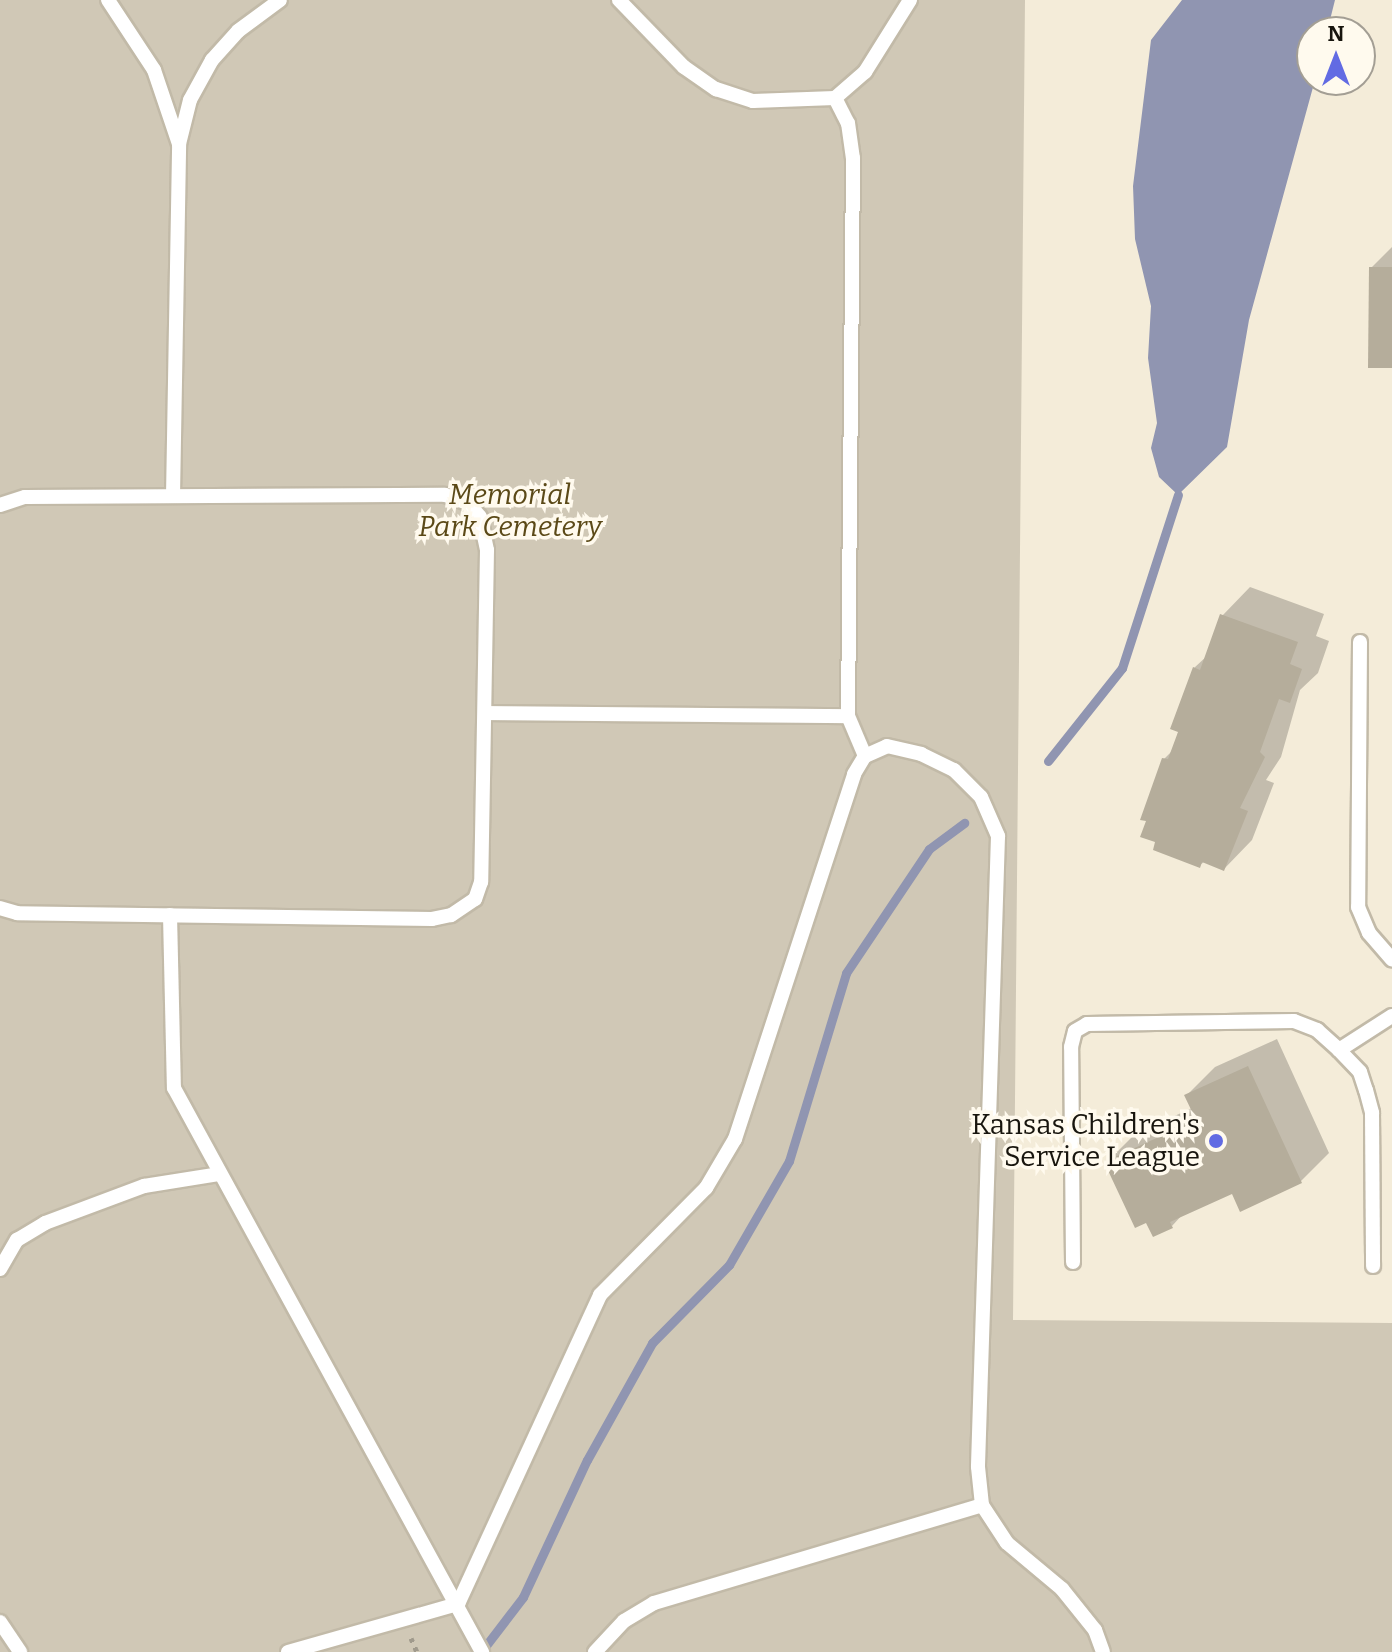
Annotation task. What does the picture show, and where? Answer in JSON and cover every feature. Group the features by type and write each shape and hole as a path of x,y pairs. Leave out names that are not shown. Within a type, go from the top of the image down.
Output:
{"lane":[{"path":"108,0 154,70 179,144"},
{"path":"173,496 179,144 190,100 212,60 238,31 280,0"},
{"path":"606,0 623,4 684,67 716,89 753,101 835,98 865,72 910,0"},
{"path":"835,98 848,123 853,158 848,716 865,756"},
{"path":"0,505 25,497 445,495 468,503 480,517 487,550 487,713 481,882 475,899 463,908 432,919 170,915 0,908"},
{"path":"1360,642 1358,907 1369,933 1392,959"},
{"path":"487,713 848,716"},
{"path":"288,1652 458,1604 600,1295 706,1188 735,1139 854,774 865,756 887,746 921,754 954,770 981,797 998,836 978,1467 982,1505 1007,1543 1062,1589 1095,1630 1103,1652"},
{"path":"170,915 174,1088 482,1652"},
{"path":"1339,1050 1392,1016"},
{"path":"1073,1262 1071,1047 1075,1031 1087,1024 1294,1021 1317,1030 1360,1072 1372,1113 1373,1266"},
{"path":"0,1269 17,1240 45,1223 144,1186 220,1174"},
{"path":"595,1652 624,1621 654,1603 982,1505"},
{"path":"0,1622 20,1652"}],"path":[{"path":"411,1638 417,1652"}],"green space":[{"name":"Memorial Park Cemetery","path":"0,0 1025,0 1013,1320 1392,1323 1392,1652 0,1652"}],"water":[{"path":"1182,0 1335,0 1331,16 1296,16 1296,96 1311,96 1249,320 1227,447 1178,495 1159,477 1151,448 1157,423 1148,358 1151,306 1135,239 1133,186 1151,40"}],"building":[{"path":"1369,267 1392,267 1392,368 1368,368"},
{"path":"1220,614 1298,642 1290,664 1302,669 1290,703 1279,699 1260,752 1265,757 1240,808 1248,811 1224,871 1202,862 1200,868 1153,850 1155,842 1140,837 1146,821 1140,820 1162,758 1168,759 1178,732 1170,729 1193,667 1200,670"},
{"name":"Kansas Children's Service League","path":"1248,1066 1302,1183 1240,1212 1232,1194 1170,1222 1173,1228 1153,1237 1146,1223 1135,1228 1104,1162 1196,1120 1184,1095"}],"waterway":[{"path":"1048,761 1122,668 1178,495"},
{"path":"481,1652 523,1597 587,1460 652,1343 729,1265 789,1161 846,973 929,849 964,823"}],"place":[{"name":"Kansas Children's Service League","path":"1216,1141"}]}
